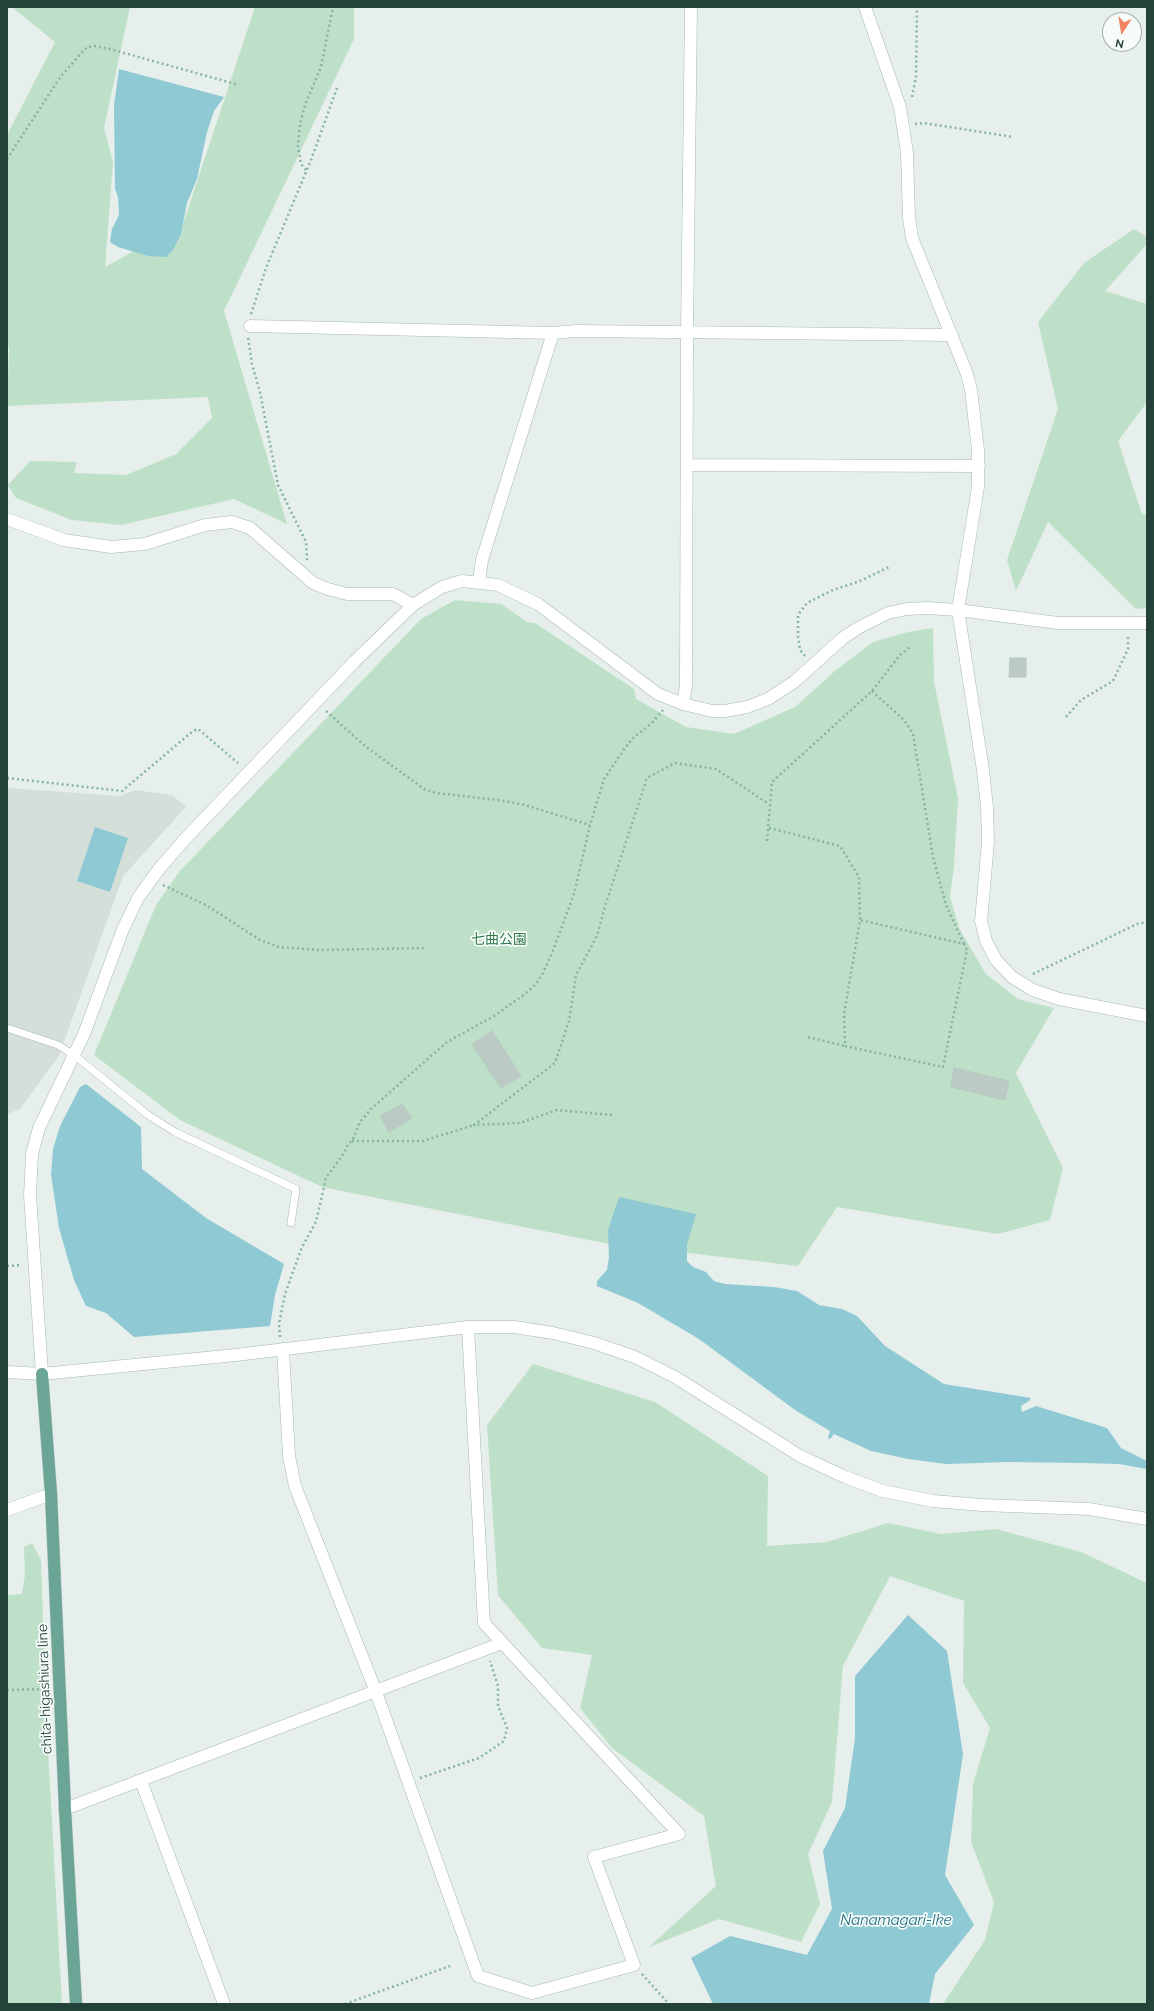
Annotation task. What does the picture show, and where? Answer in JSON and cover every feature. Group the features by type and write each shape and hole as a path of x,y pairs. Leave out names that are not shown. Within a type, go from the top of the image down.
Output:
{"main road":[{"name":"chita-higashiura line","path":"42,1374 51,1494 65,1809 76,2004"}],"street":[{"path":"682,704 686,685 687,334 691,7"},
{"path":"865,7 902,119 907,153 909,218 912,238 952,335 971,390 976,425 979,466 975,509 958,610 982,763 987,807 988,842 980,921 986,941 996,960 1012,977 1033,990 1059,999 1147,1016"},
{"path":"250,326 553,333 576,331 687,334 952,335"},
{"path":"479,582 482,560 553,333"},
{"path":"687,465 979,466"},
{"path":"7,519 64,540 111,547 145,544 205,525 232,522 250,528 312,583 347,594 393,594 413,605"},
{"path":"42,1374 30,1195 32,1154 40,1128 84,1034 123,929 138,898 152,878 186,838 355,661 413,605 442,587 462,581 498,585 538,604 641,683 669,700 712,711 725,711 748,707 768,699 794,682 843,638 871,620 888,613 907,609 927,608 958,610 1058,623 1147,623"},
{"path":"283,1350 289,1456 295,1486 376,1692 478,1976 532,1994 634,1965 594,1857 679,1834 484,1623 468,1326"},
{"path":"7,1372 42,1374 283,1350 468,1326 514,1327 552,1333 594,1343 635,1357 675,1377 800,1456 845,1477 883,1491 933,1501 982,1505 1089,1509 1147,1519"},
{"path":"7,1510 51,1494"},
{"path":"65,1809 502,1643"},
{"path":"140,1781 224,2004"}],"lane":[{"path":"7,1028 58,1045 74,1055 148,1115 175,1132 296,1189 291,1224"}],"path":[{"path":"306,170 301,164 298,146 300,124 305,105 322,67 333,7"},
{"path":"917,7 916,77 911,102 902,119 1013,137"},
{"path":"7,159 61,76 87,47 94,46 110,49 239,85"},
{"path":"814,665 800,650 798,615 802,607 833,590 889,567"},
{"path":"1066,717 1081,700 1113,681 1128,649 1129,623"},
{"path":"767,841 772,782 872,691 900,655 910,647"},
{"path":"808,1037 943,1067 967,950 946,906 933,857 913,734 905,721 872,691"},
{"path":"283,1350 279,1332 279,1324 285,1294 302,1247 316,1222 326,1178 344,1153 348,1144 352,1141 360,1122 371,1109 447,1042 494,1016 525,994 536,984 544,973 574,894 590,825 599,794 610,769 625,748 659,716 669,700"},
{"path":"316,703 365,746 424,789 436,793 498,800 525,805 590,825"},
{"path":"7,778 122,790 193,731 198,729 249,772"},
{"path":"474,1125 555,1063 569,1021 576,974 597,936 606,903 647,778 675,763 716,769 769,804"},
{"path":"769,828 840,846 859,877 860,920 844,1014 845,1046"},
{"path":"152,878 164,886 224,916 260,940 278,946 318,950 426,948"},
{"path":"860,920 964,944"},
{"path":"1024,984 1033,974 1137,924 1147,922"},
{"path":"352,1141 424,1141 474,1125 520,1122 557,1110 612,1115"},
{"path":"408,1782 479,1758 504,1741 508,1728 498,1706 498,1686 486,1649"},
{"path":"7,1690 60,1689"},
{"path":"634,1965 669,2004"},
{"path":"345,2004 450,1966"}],"shaded area":[{"path":"7,788 120,796 135,790 172,795 186,807 123,876 59,1056 20,1109 7,1114"}],"green space":[{"path":"12,7 130,7 104,128 113,162 105,267 183,224 255,7 354,7 354,39 224,311 287,524 234,499 121,525 72,520 16,498 8,485 30,461 77,462 74,473 126,475 176,454 212,418 208,397 7,406 9,349 7,340 7,135 55,42"},
{"path":"1134,229 1147,237 1147,244 1105,291 1147,304 1147,402 1118,441 1142,514 1147,515 1147,608 1136,609 1048,522 1016,591 1007,560 1058,409 1038,322 1084,263"},
{"name":"七曲公園","path":"455,600 501,604 527,622 535,623 634,689 636,699 686,727 734,734 795,707 836,670 873,642 908,632 933,628 934,682 958,798 954,866 950,897 960,930 986,974 1018,999 1054,1008 1016,1073 1063,1168 1050,1220 998,1234 837,1207 798,1266 604,1243 322,1187 180,1120 94,1055 156,905 179,872 421,619"},
{"path":"533,1364 655,1402 768,1476 767,1546 827,1542 888,1523 941,1534 996,1529 1081,1552 1147,1583 1147,2004 943,2004 985,1940 994,1902 971,1842 973,1784 990,1728 963,1683 964,1601 890,1576 843,1666 832,1802 808,1854 820,1904 801,1942 719,1919 649,1947 716,1886 704,1816 612,1748 580,1708 592,1655 542,1648 498,1595 487,1425"},
{"path":"32,1543 41,1560 47,1731 62,2004 7,2004 7,1595 22,1594 25,1575 24,1547"}],"water":[{"path":"119,69 224,97 214,111 207,132 197,179 187,203 181,234 173,250 166,257 148,256 118,247 110,242 112,229 119,215 118,197 115,189 114,105"},
{"path":"95,827 128,838 110,892 77,881"},
{"path":"86,1084 141,1127 142,1169 206,1218 284,1264 275,1295 270,1326 134,1337 106,1313 86,1306 74,1280 59,1228 51,1175 53,1149 60,1126 80,1087"},
{"path":"619,1197 696,1214 687,1245 687,1261 693,1267 706,1272 714,1281 725,1284 774,1287 797,1291 819,1305 842,1309 857,1316 885,1346 944,1384 1031,1398 1021,1406 1022,1412 1036,1406 1107,1428 1121,1448 1147,1461 1147,1469 1119,1464 1084,1463 1008,1462 946,1464 908,1459 871,1451 834,1434 830,1439 828,1438 830,1431 795,1410 699,1339 638,1303 597,1286 597,1281 607,1270 609,1257 608,1230"},
{"name":"Nanamagari-Ike","path":"908,1615 947,1651 963,1754 945,1875 974,1925 935,1974 929,2004 713,2004 691,1958 730,1936 807,1955 832,1909 823,1851 845,1808 855,1738 855,1676"}],"building":[{"path":"1010,658 1026,658 1026,677 1009,677"},
{"path":"492,1031 521,1076 501,1088 472,1044"},
{"path":"954,1068 1009,1081 1005,1100 951,1087"},
{"path":"402,1104 412,1118 389,1132 380,1116"}]}
